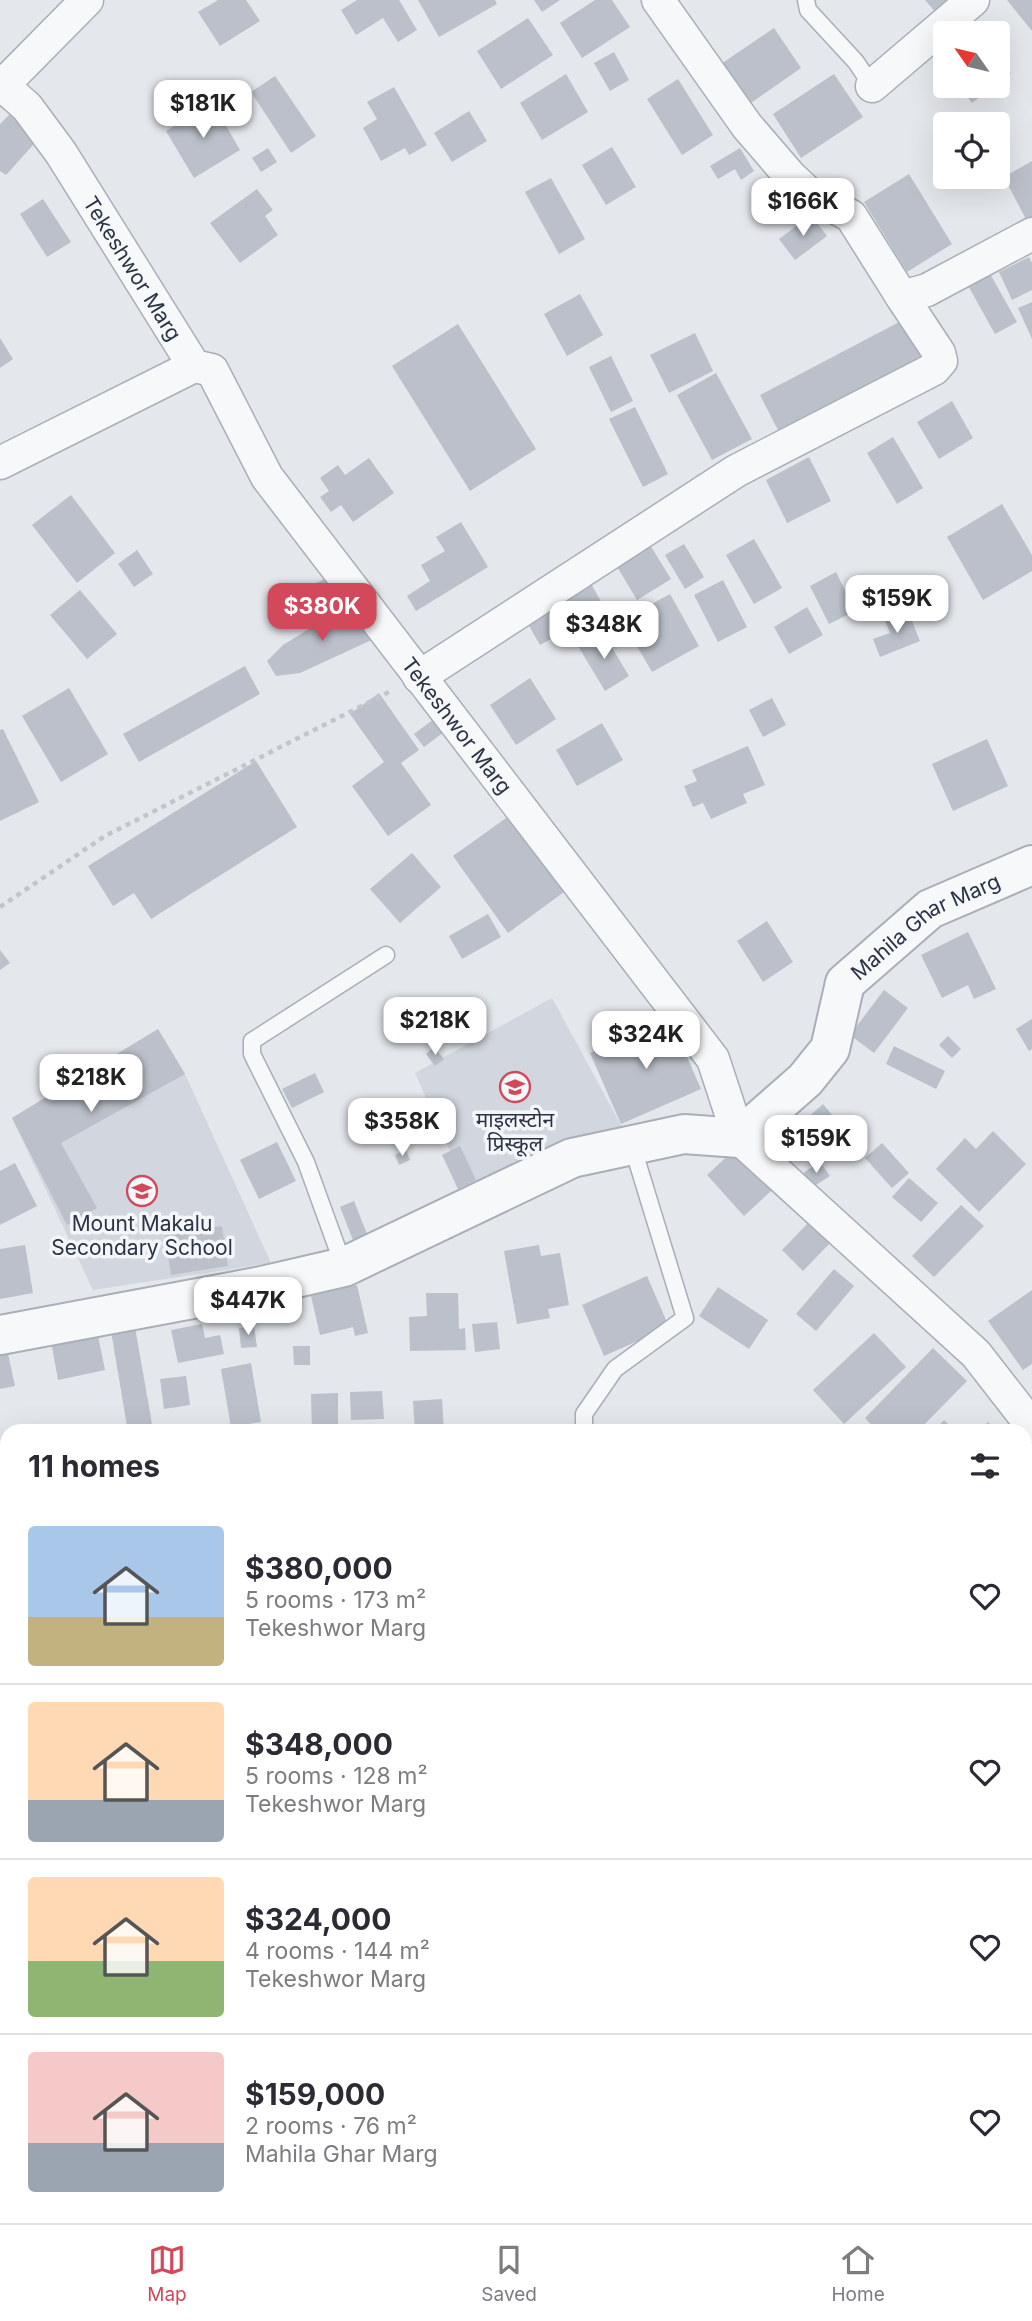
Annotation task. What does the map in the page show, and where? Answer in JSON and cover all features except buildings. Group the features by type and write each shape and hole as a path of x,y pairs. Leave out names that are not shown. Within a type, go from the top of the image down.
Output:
{"street":[{"path":"1,85 87,0"},
{"path":"419,677 736,471 934,369 941,361 939,353 851,216 808,194 790,176 747,126 658,0"},
{"path":"872,86 973,0"},
{"name":"Tekeshwor Marg","path":"1,85 27,107 61,153 194,366 212,370 267,477 713,1059 739,1138"},
{"path":"902,296 927,290 1029,240"},
{"path":"0,463 194,366"},
{"name":"Mahila Ghar Marg","path":"739,1138 805,1080 830,1049 845,983 930,909 1032,865"},
{"path":"0,1335 344,1268 572,1158 684,1135 739,1138 976,1354 1030,1424"}],"lane":[{"path":"806,0 808,10 856,62 872,86"},
{"path":"344,1268 306,1162 251,1054 252,1041 386,955"},
{"path":"584,1424 584,1414 615,1369 685,1318 632,1145"}],"path":[{"path":"0,906 106,836 419,677"}],"shaded area":[{"path":"552,998 632,1145 474,1205 415,1073"},
{"name":"Mount Makalu Secondary School","path":"158,1029 185,1074 271,1263 93,1290 12,1118"}],"place":[{"name":"माइलस्टोन प्रिस्कूल","path":"515,1087"},
{"name":"Mount Makalu Secondary School","path":"142,1191"}]}
